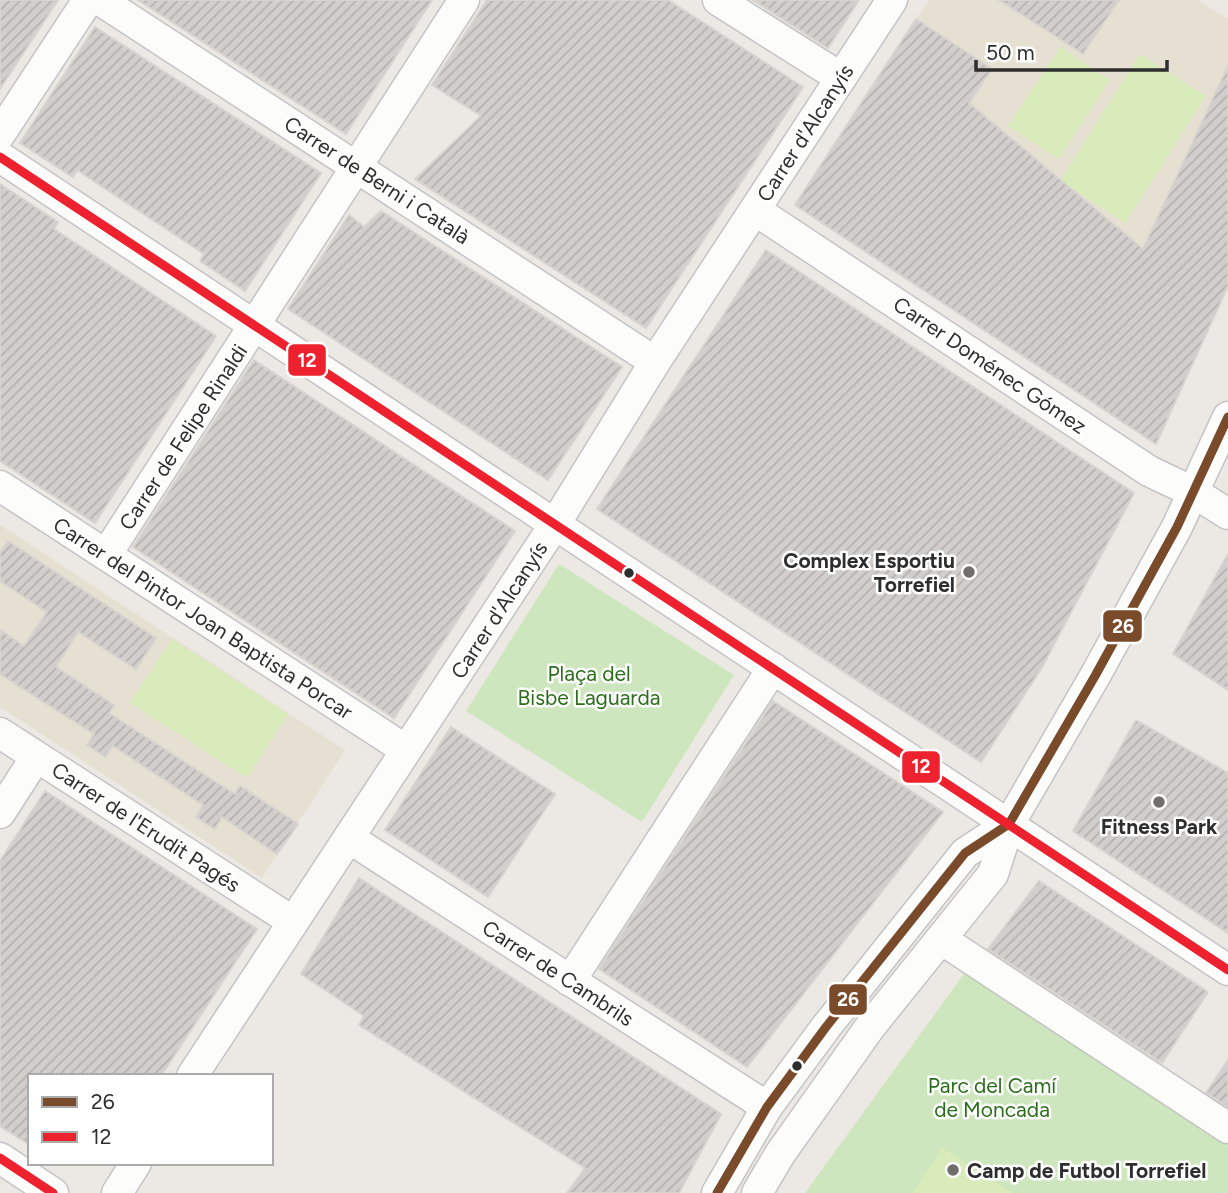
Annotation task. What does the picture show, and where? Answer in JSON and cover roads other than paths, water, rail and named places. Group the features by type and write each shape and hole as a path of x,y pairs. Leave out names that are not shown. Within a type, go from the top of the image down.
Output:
{"street":[{"path":"0,134 88,0"},
{"name":"Carrer de Berni i Català","path":"100,0 655,362"},
{"name":"Carrer de Felipe Rinaldi","path":"106,555 464,0"},
{"path":"718,0 841,78"},
{"name":"Carrer d'Alcanyís","path":"193,1074 555,524 655,362 892,0"},
{"path":"0,157 1228,970"},
{"name":"Carrer Doménec Gómez","path":"755,210 1149,471 1193,492 1228,514"},
{"path":"757,1193 780,1154 870,1027 993,874 1009,824 1177,527 1228,417"},
{"name":"Carrer del Pintor Joan Baptista Porcar","path":"0,486 406,750"},
{"path":"570,981 773,668"},
{"name":"Carrer de l'Erudit Pagés","path":"0,733 292,921"},
{"path":"0,813 36,757"},
{"path":"717,1193 767,1107 965,852 1009,824"},
{"name":"Carrer de Cambrils","path":"349,838 767,1107"},
{"path":"941,939 1228,1128"},
{"path":"0,1158 53,1193"},
{"path":"117,1193 135,1165"}],"place":[{"name":"Complex Esportiu Torrefiel","path":"969,572"},
{"name":"Fitness Park","path":"1159,802"},
{"name":"Camp de Futbol Torrefiel","path":"953,1170"}],"park label":[{"name":"Plaça del Bisbe Laguarda","path":"589,685"},
{"name":"Parc del Camí de Moncada","path":"992,1097"}]}
